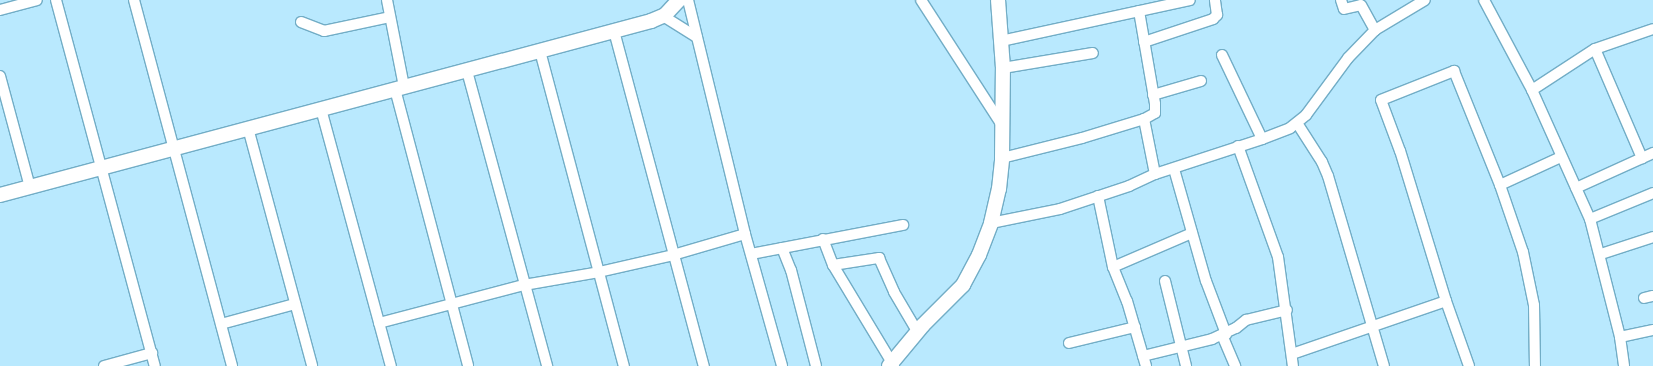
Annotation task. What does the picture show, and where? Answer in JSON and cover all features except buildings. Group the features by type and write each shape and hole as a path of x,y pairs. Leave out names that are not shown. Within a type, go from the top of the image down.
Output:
{"main road":[{"path":"0,195 614,32 663,16 679,0"},
{"path":"892,365 917,331 963,285 979,255 990,223 998,189 1002,158 1003,68 998,0"}],"street":[{"path":"0,10 38,0"},
{"path":"56,0 155,366"},
{"path":"134,0 232,366"},
{"path":"387,0 400,88 451,304 468,366"},
{"path":"688,0 745,234 782,366"},
{"path":"921,0 1002,125"},
{"path":"1001,41 1190,0"},
{"path":"1144,42 1213,19 1217,15 1215,0"},
{"path":"1341,0 1344,9 1361,5 1375,30"},
{"path":"990,223 1060,209 1155,174 1174,169 1238,146 1262,140 1297,123 1348,58 1375,30 1425,0"},
{"path":"1484,0 1532,90 1590,219 1601,254 1620,337 1624,366"},
{"path":"1002,158 1082,138 1144,119 1155,113 1139,11"},
{"path":"663,16 697,37"},
{"path":"301,22 324,31 390,17"},
{"path":"1532,90 1595,49 1653,29"},
{"path":"614,32 672,255 704,366"},
{"path":"1595,49 1642,158"},
{"path":"540,51 624,366"},
{"path":"1003,68 1093,52"},
{"path":"1222,55 1262,140"},
{"path":"467,71 546,366"},
{"path":"1469,366 1446,301 1400,151 1381,100 1454,71 1500,186 1530,280 1534,305 1535,366"},
{"path":"0,76 30,186"},
{"path":"1153,95 1201,81"},
{"path":"322,109 391,366"},
{"path":"1144,119 1155,174"},
{"path":"1297,123 1322,162 1328,176 1384,366"},
{"path":"248,128 312,366"},
{"path":"1238,146 1278,257 1294,366"},
{"path":"1576,188 1653,154"},
{"path":"1500,186 1562,157"},
{"path":"1174,169 1206,281 1235,366"},
{"path":"1590,219 1653,193"},
{"path":"1098,196 1113,267 1135,327 1146,366"},
{"path":"751,254 823,239 903,225"},
{"path":"1113,267 1192,233"},
{"path":"379,323 524,285 599,272 672,255 745,234"},
{"path":"1601,254 1653,237"},
{"path":"823,239 833,265 892,365"},
{"path":"782,248 791,270 816,366"},
{"path":"833,265 879,258 894,292 917,331"},
{"path":"1164,281 1186,366"},
{"path":"1292,354 1446,301"},
{"path":"221,324 295,304"},
{"path":"1143,356 1224,335 1246,320 1286,310"},
{"path":"1069,343 1135,327"},
{"path":"1620,337 1653,330"},
{"path":"104,366 152,353"}]}
